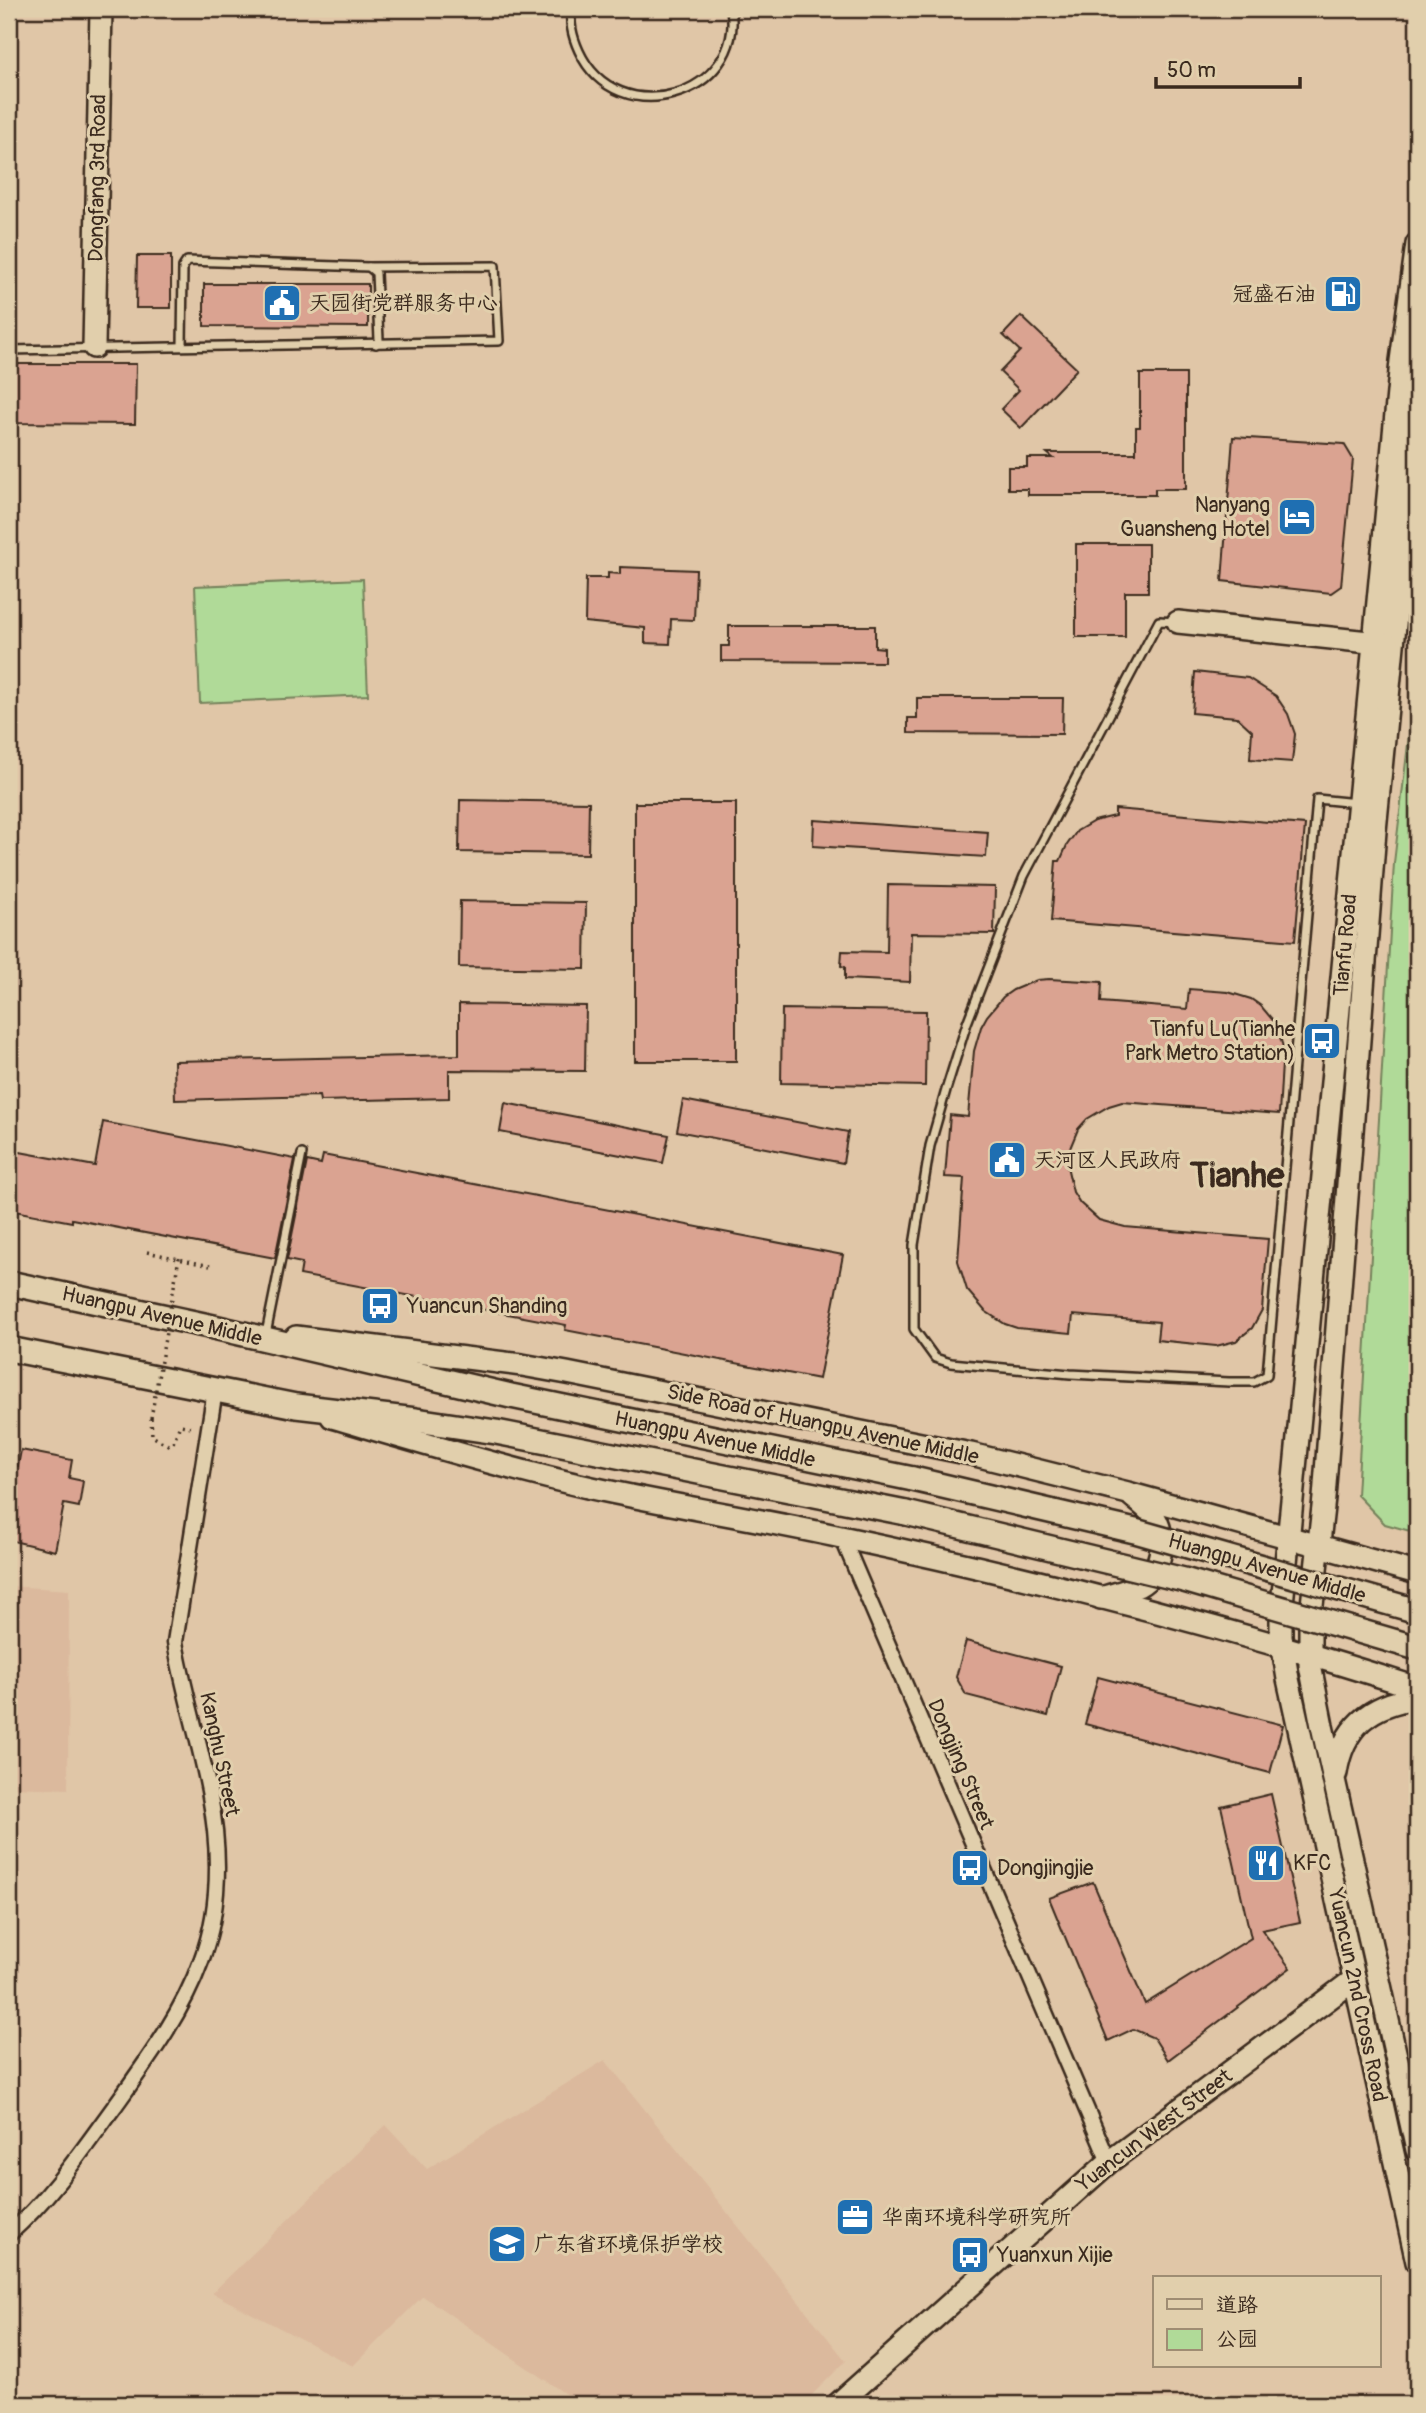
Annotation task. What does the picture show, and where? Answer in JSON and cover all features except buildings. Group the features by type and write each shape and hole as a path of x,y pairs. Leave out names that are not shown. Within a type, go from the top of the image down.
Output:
{"main road":[{"name":"Dongfang 3rd Road","path":"94,347 101,9"},
{"name":"Tianfu Road","path":"1309,1653 1372,872 1401,361 1417,244"},
{"name":"Tianfu Road","path":"1283,1646 1281,1615 1359,803 1384,644 1417,399"},
{"path":"1178,622 1384,644"},
{"name":"Huangpu Avenue Middle","path":"9,1283 511,1396 914,1479 1135,1531 1417,1611"},
{"name":"Side Road of Huangpu Avenue Middle","path":"218,1328 522,1365 971,1454 1128,1493 1417,1573"},
{"name":"Huangpu Avenue Middle","path":"9,1349 296,1406 496,1432 906,1513 1184,1580 1417,1648"},
{"path":"296,1406 469,1457 569,1482 842,1537 1101,1598 1309,1653 1417,1688"},
{"path":"1101,1598 1137,1587 1149,1579 1159,1562 1160,1528 1153,1514 1128,1493"},
{"name":"Yuancun 2nd Cross Road","path":"1283,1646 1417,2262"},
{"name":"Yuancun 2nd Cross Road","path":"1309,1653 1334,1782 1417,2150"},
{"path":"1334,1782 1342,1745 1354,1726 1385,1706 1417,1698"},
{"name":"Yuancun West Street","path":"838,2404 1108,2162 1355,1979"}],"street":[{"name":"Kanghu Street","path":"9,2234 71,2168 148,2060 187,1993 211,1932 217,1866 212,1804 181,1678 175,1642 215,1390"},
{"name":"Dongjing Street","path":"842,1537 1108,2162"}],"lane":[{"path":"572,9 574,40 584,63 602,81 624,94 649,98 675,95 698,84 716,66 728,44 731,9"},
{"path":"9,350 499,341 495,265 369,267 187,261 183,267 182,346"},
{"path":"369,267 376,274 379,340 376,344"},
{"path":"1178,622 1159,621 1031,864 964,1034 930,1146 914,1245 914,1328 935,1358 951,1363 1083,1375 1229,1382 1254,1382 1267,1375 1317,799 1359,803"},
{"path":"266,1334 302,1154"}],"path":[{"path":"147,1252 210,1266"},
{"path":"179,1258 151,1418 152,1436 168,1445 173,1443 180,1425"}],"shaded area":[{"path":"9,1586 69,1590 68,1789 9,1787"},
{"name":"广东省环境保护学校","path":"605,2060 846,2361 803,2404 580,2404 423,2296 353,2366 212,2293 386,2125 427,2169"}],"green space":[{"path":"363,579 368,695 200,703 195,586"},
{"path":"1417,668 1417,1533 1385,1524 1357,1495 1394,863"}],"place":[{"name":"冠盛石油","path":"1343,294"},
{"name":"天园街党群服务中心","path":"282,303"},
{"name":"Nanyang Guansheng Hotel","path":"1297,517"},
{"name":"Tianfu Lu(Tianhe Park Metro Station)","path":"1322,1041"},
{"name":"天河区人民政府","path":"1007,1160"},
{"name":"Yuancun Shanding","path":"380,1306"},
{"name":"KFC","path":"1266,1863"},
{"name":"Dongjingjie","path":"970,1868"},
{"name":"华南环境科学研究所","path":"855,2217"},
{"name":"广东省环境保护学校","path":"507,2244"},
{"name":"Yuanxun Xijie","path":"970,2255"}],"district":[{"name":"Tianhe","path":"1237,1175"}]}
